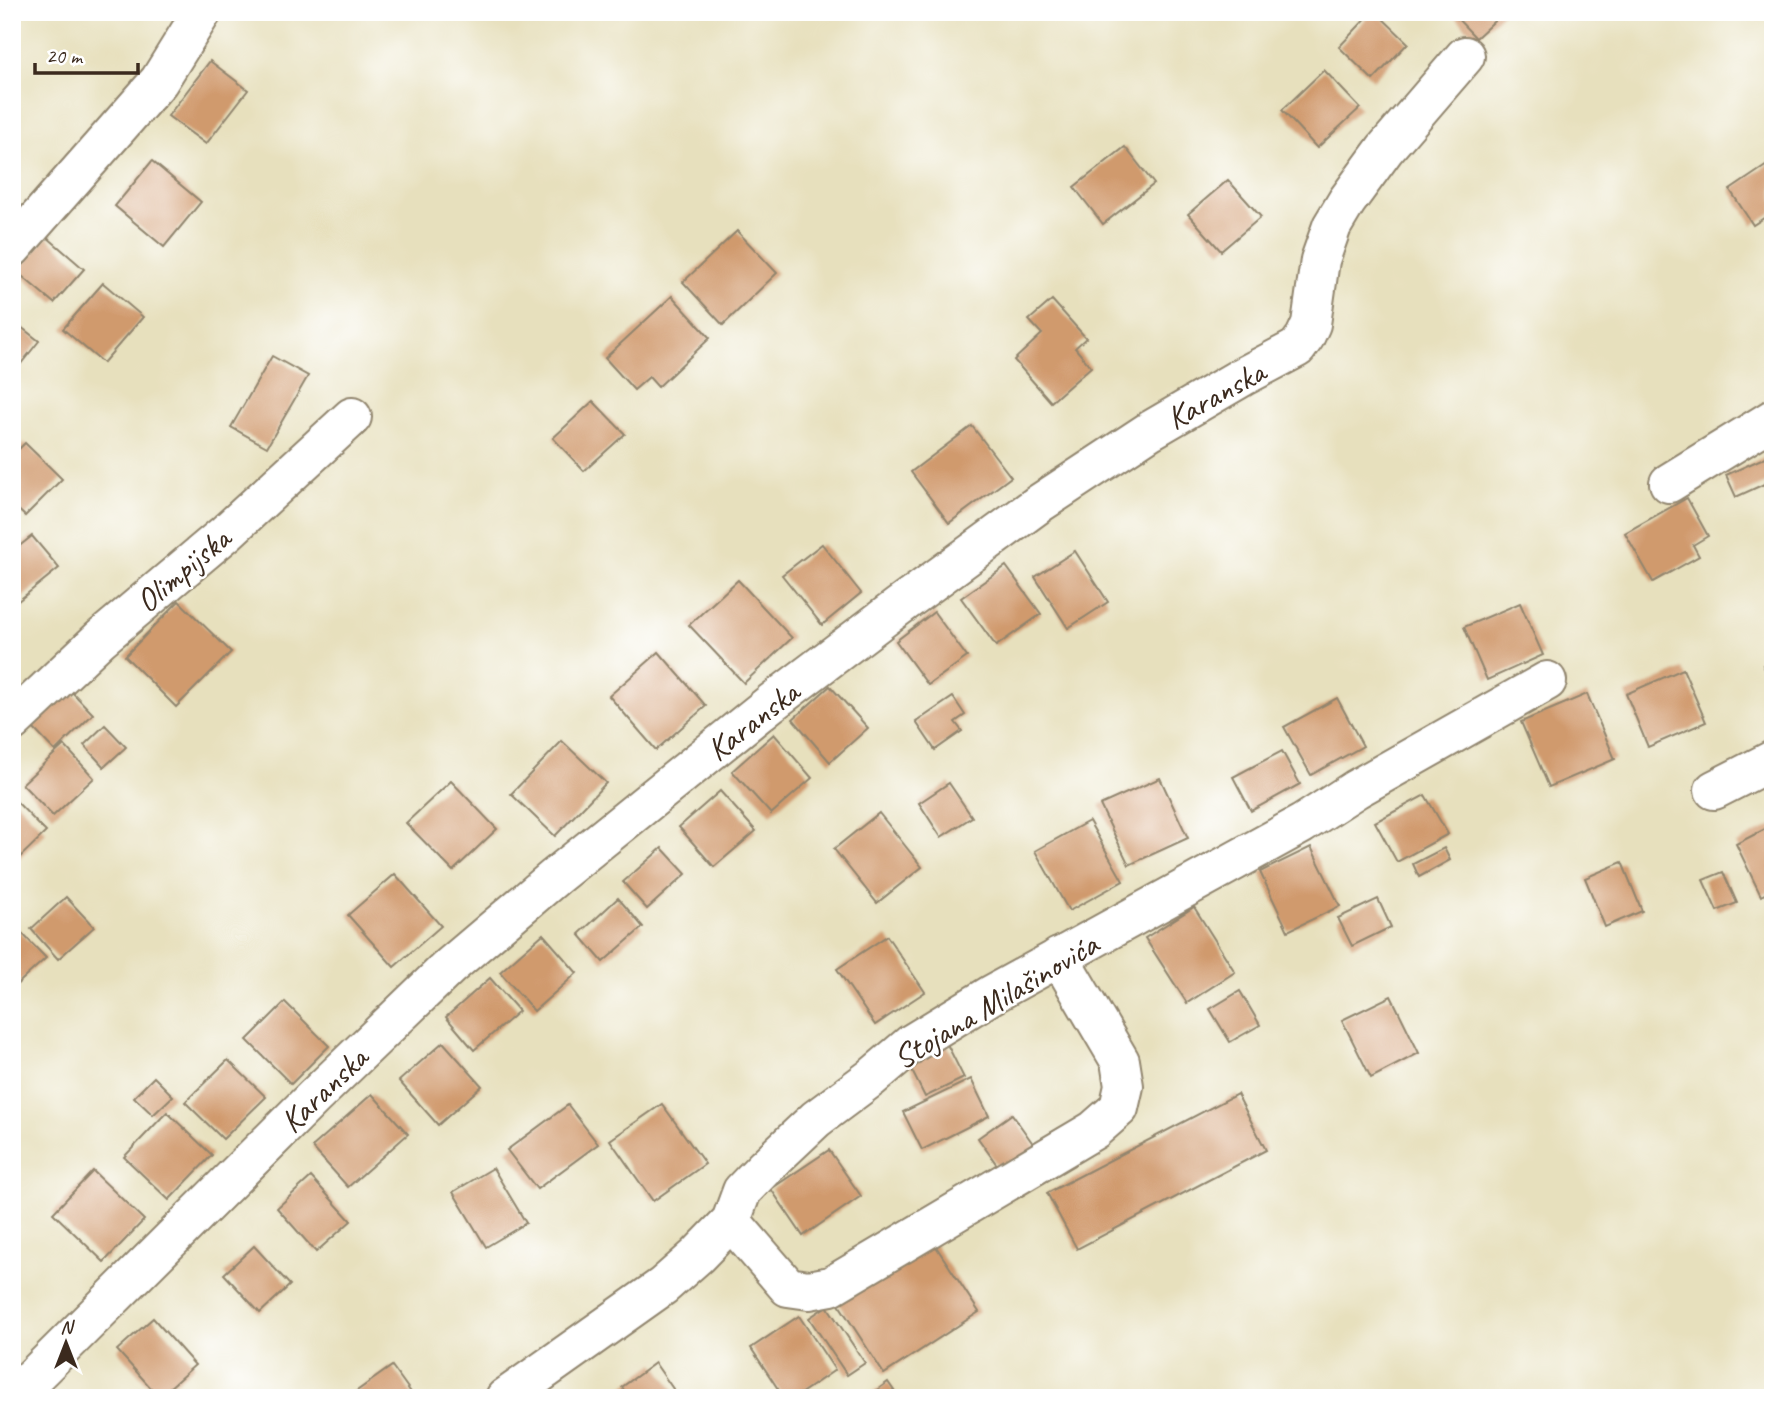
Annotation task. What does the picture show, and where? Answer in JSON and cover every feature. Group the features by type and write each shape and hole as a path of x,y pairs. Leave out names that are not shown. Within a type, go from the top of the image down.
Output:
{"street":[{"path":"12,248 159,81 202,12"},
{"name":"Karanska","path":"12,1398 314,1097 449,967 555,877 771,703 1040,503 1151,430 1297,348 1306,337 1311,324 1320,260 1332,226 1385,149 1465,57"},
{"name":"Olimpijska","path":"12,722 100,639 226,533 352,417"},
{"path":"1669,482 1773,419"},
{"name":"Stojana Milašinovića","path":"505,1398 663,1286 731,1221 742,1191 765,1167 816,1119 911,1044 991,995 1291,830 1356,789 1547,681"},
{"path":"1714,790 1773,760"},
{"path":"731,1221 788,1287 809,1290 831,1286 1094,1130 1119,1108 1124,1086 1120,1061 1059,957"}],"building":[{"path":"1372,12 1376,12 1408,43 1373,80 1339,47"},
{"path":"1451,12 1504,12 1476,38"},
{"path":"210,61 248,90 206,144 168,116"},
{"path":"1324,70 1360,108 1317,148 1282,110"},
{"path":"1125,147 1154,184 1103,224 1074,187"},
{"path":"152,161 201,202 164,247 115,206"},
{"path":"1770,163 1773,167 1773,212 1753,225 1730,190"},
{"path":"1228,180 1261,217 1221,251 1188,214"},
{"path":"737,231 777,273 723,325 683,282"},
{"path":"47,237 84,269 54,303 17,272"},
{"path":"103,283 143,317 103,363 63,329"},
{"path":"672,296 710,338 658,387 649,377 634,390 605,358"},
{"path":"1052,300 1086,338 1075,348 1091,367 1051,402 1014,360 1042,334 1029,320"},
{"path":"12,320 39,341 12,375"},
{"path":"272,356 308,376 267,447 231,427"},
{"path":"593,401 625,434 584,471 553,438"},
{"path":"972,426 1011,477 949,523 911,472"},
{"path":"25,443 62,479 25,516 12,504 12,456"},
{"path":"1768,456 1773,466 1773,480 1736,497 1726,475"},
{"path":"1687,498 1708,536 1693,545 1699,556 1653,582 1625,533"},
{"path":"32,536 59,568 12,606 12,552"},
{"path":"822,544 861,593 822,625 782,575"},
{"path":"1075,551 1108,602 1068,628 1035,577"},
{"path":"1006,566 1041,614 996,646 961,598"},
{"path":"738,580 792,638 744,683 689,625"},
{"path":"179,601 231,652 176,707 125,656"},
{"path":"1520,603 1543,655 1487,680 1464,627"},
{"path":"934,612 967,657 928,685 896,641"},
{"path":"659,652 706,706 656,750 609,696"},
{"path":"1773,661 1773,686 1763,665"},
{"path":"1683,669 1706,722 1648,747 1626,694"},
{"path":"830,686 868,728 830,762 793,719"},
{"path":"71,691 93,714 55,751 32,727"},
{"path":"1587,694 1615,759 1549,787 1521,722"},
{"path":"953,697 965,715 955,722 962,731 935,750 916,722"},
{"path":"1337,698 1363,746 1311,775 1284,727"},
{"path":"105,725 126,747 104,767 84,745"},
{"path":"774,734 812,778 771,814 732,771"},
{"path":"562,741 606,783 555,836 511,794"},
{"path":"64,745 94,778 53,816 22,784"},
{"path":"1282,751 1300,784 1251,811 1233,777"},
{"path":"1160,778 1188,838 1129,865 1100,805"},
{"path":"451,781 497,829 453,871 406,823"},
{"path":"949,783 972,817 941,837 919,803"},
{"path":"720,791 756,831 714,867 679,827"},
{"path":"1425,795 1448,834 1397,862 1375,822"},
{"path":"12,797 46,832 12,865"},
{"path":"879,813 922,867 877,903 834,849"},
{"path":"1089,821 1123,881 1069,911 1035,851"},
{"path":"1773,825 1773,890 1761,896 1736,844"},
{"path":"1311,847 1340,906 1288,931 1260,872"},
{"path":"662,848 686,874 647,909 623,882"},
{"path":"1444,848 1450,860 1419,877 1413,864"},
{"path":"1622,862 1642,911 1605,927 1585,878"},
{"path":"1723,872 1737,903 1717,911 1703,880"},
{"path":"395,874 441,926 394,967 348,915"},
{"path":"66,897 94,927 58,959 31,929"},
{"path":"618,898 643,927 603,962 579,934"},
{"path":"1378,899 1391,927 1352,946 1338,918"},
{"path":"1194,907 1235,972 1187,1003 1145,938"},
{"path":"12,923 46,958 12,989"},
{"path":"543,934 577,973 534,1011 500,972"},
{"path":"887,936 925,992 875,1025 837,969"},
{"path":"490,978 519,1011 474,1050 446,1017"},
{"path":"1240,991 1260,1025 1230,1042 1210,1009"},
{"path":"1391,996 1419,1053 1371,1078 1342,1020"},
{"path":"285,1002 329,1046 291,1084 247,1040"},
{"path":"443,1042 482,1086 438,1125 399,1081"},
{"path":"946,1042 964,1078 925,1097 907,1061"},
{"path":"228,1060 266,1097 223,1139 185,1102"},
{"path":"154,1077 173,1096 153,1115 134,1097"},
{"path":"971,1079 989,1116 922,1150 903,1112"},
{"path":"372,1094 408,1134 348,1187 312,1147"},
{"path":"1237,1094 1266,1150 1077,1249 1047,1193"},
{"path":"662,1104 705,1164 653,1201 610,1140"},
{"path":"568,1105 598,1144 537,1189 507,1150"},
{"path":"167,1112 212,1155 169,1200 124,1157"},
{"path":"1012,1114 1036,1148 1002,1172 978,1138"},
{"path":"829,1150 861,1196 803,1236 771,1189"},
{"path":"493,1168 526,1223 486,1247 453,1192"},
{"path":"93,1171 144,1220 104,1262 53,1213"},
{"path":"311,1177 351,1221 316,1252 277,1208"},
{"path":"933,1242 979,1312 884,1374 838,1303"},
{"path":"254,1246 290,1285 260,1313 224,1274"},
{"path":"827,1306 865,1363 847,1375 809,1318"},
{"path":"799,1316 835,1370 794,1398 784,1398 751,1348"},
{"path":"153,1318 195,1365 159,1397 117,1350"},
{"path":"655,1363 678,1396 629,1398 622,1387"},
{"path":"392,1366 415,1398 347,1398"},
{"path":"888,1382 899,1398 866,1398"}]}
